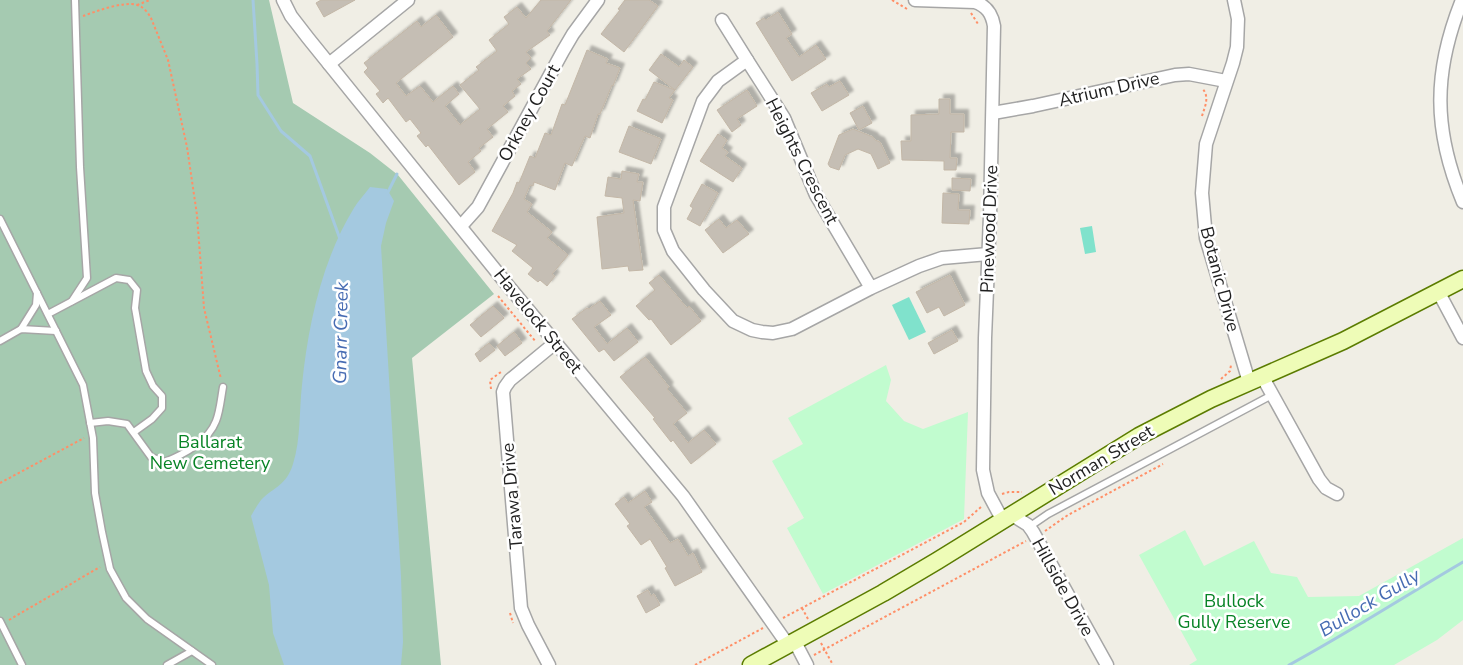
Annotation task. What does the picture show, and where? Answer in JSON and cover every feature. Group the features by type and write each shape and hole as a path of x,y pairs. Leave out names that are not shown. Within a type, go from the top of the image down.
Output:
{"street":[{"name":"Havelock Street","path":"283,0 291,16 329,64 555,343 683,496 773,623 810,660"},
{"path":"329,64 408,0"},
{"name":"Orkney Court","path":"461,226 478,207 563,51 598,0"},
{"name":"Pinewood Drive","path":"915,0 975,2 989,11 994,26 983,454 984,475 992,500 1008,518"},
{"name":"Botanic Drive","path":"1234,0 1238,19 1234,63 1226,81 1206,144 1202,193 1206,238 1255,379 1272,395 1319,480 1326,488 1337,494"},
{"path":"1462,1 1444,53 1440,102 1446,155 1463,202"},
{"name":"Heights Crescent","path":"722,20 784,118 816,195 871,288"},
{"path":"747,60 731,70 714,85 700,107 664,207 664,230 673,251 726,315 741,325 762,332 772,333 792,329 871,288 931,261 942,258 988,254"},
{"name":"Atrium Drive","path":"993,113 1016,110 1175,75 1189,74 1226,81"},
{"name":"Norman Street","path":"751,665 883,593 1139,436 1211,399 1343,341 1463,279"},
{"path":"1439,293 1463,338"},
{"name":"Tarawa Drive","path":"550,665 521,608 504,387 555,343"},
{"name":"Hillside Drive","path":"1008,518 1032,532 1107,665"}],"lane":[{"path":"72,301 87,278 80,167 75,0"},
{"path":"0,219 83,385 92,434 95,494 110,569 126,598 147,619 212,665"},
{"path":"48,314 116,278 129,280 137,290 135,308 146,372 153,386 162,396 162,408 152,419 134,432"},
{"path":"0,341 21,329 36,305 37,293"},
{"path":"21,329 56,331"},
{"path":"90,423 108,421 127,424 151,457 165,462 185,454 208,434 216,422 223,387"},
{"name":"Norman Street","path":"1032,532 1048,514 1272,395"},
{"path":"1,622 22,665"},
{"path":"167,665 192,651"}],"path":[{"path":"76,18 150,0"},
{"path":"137,4 146,10 152,18 168,60 179,108 197,214 204,308 223,387"},
{"path":"498,296 537,343"},
{"path":"0,483 92,434"},
{"path":"810,660 1032,532 1058,523 1068,515 1169,461"},
{"path":"695,665 964,522 981,507 1004,493"},
{"path":"1,622 109,562"}],"green space":[{"name":"Ballarat New Cemetery","path":"0,0 269,0 293,103 370,153 398,175 494,294 412,358 441,665 0,665"},
{"path":"1092,226 1096,252 1085,254 1080,228"},
{"path":"909,297 926,332 909,340 892,305"},
{"path":"886,365 891,380 886,401 904,421 923,429 968,412 964,519 823,594 787,528 804,518 772,461 803,444 788,418"},
{"name":"Bullock Gully Reserve","path":"1185,530 1204,566 1254,541 1271,573 1297,577 1308,597 1359,596 1463,538 1463,620 1437,640 1394,665 1189,665 1197,660 1139,555"}],"water":[{"path":"370,187 387,189 394,201 386,223 381,246 401,576 403,642 401,665 284,665 273,633 269,585 251,516 261,500 287,477 293,464 299,435 301,395 308,339 318,294 333,249 343,228 356,205"}],"building":[{"path":"321,0 355,0 324,17 316,3"},
{"path":"541,0 571,0 547,31 550,35 526,52 531,58 526,63 531,69 517,79 521,84 512,91 515,96 503,106 508,112 487,129 493,137 479,148 481,151 468,162 475,172 459,185 428,145 426,147 417,136 421,133 410,119 406,122 388,98 383,103 376,94 380,91 364,72 368,68 364,63 417,21 421,27 436,15 453,37 396,83 406,96 420,86 433,102 453,86 459,94 445,106 460,125 480,109 460,85 479,70 476,67 497,51 489,40 509,24 504,17 517,7 526,18"},
{"path":"625,0 649,0 658,6 624,52 601,34 620,10 618,9"},
{"path":"778,12 792,34 786,38 799,57 816,45 826,59 792,81 756,23 764,18 766,20"},
{"path":"587,50 608,59 606,63 620,68 613,86 600,114 598,114 590,138 585,136 572,166 565,163 555,190 534,182 533,186 530,185 524,199 532,204 527,212 552,232 547,238 568,255 552,274 555,276 547,286 528,274 533,268 512,251 517,245 492,231 517,182 519,183 530,156 535,158 545,133 551,135 562,104 565,105"},
{"path":"661,54 679,67 684,60 693,67 675,90 649,70"},
{"path":"840,81 849,95 822,111 811,93 827,84 829,87"},
{"path":"654,82 675,90 669,98 673,100 662,123 637,111"},
{"path":"747,90 757,106 737,119 741,125 732,132 717,110"},
{"path":"939,99 950,99 950,114 964,114 964,132 951,132 950,158 957,158 956,170 944,170 944,161 902,160 901,141 911,141 911,115 939,114"},
{"path":"863,106 872,123 859,130 850,113"},
{"path":"629,126 661,139 651,164 619,152"},
{"path":"853,129 880,142 890,163 878,169 871,154 858,149 845,155 839,170 830,167 828,164 839,135"},
{"path":"718,134 727,140 722,148 728,152 725,156 742,168 733,182 700,161"},
{"path":"622,171 639,174 637,182 643,182 640,201 633,200 643,270 629,271 628,266 602,269 597,217 624,213 622,198 605,196 608,177 621,179"},
{"path":"952,178 971,179 970,191 952,190"},
{"path":"702,184 718,193 700,226 687,219 693,208 690,206"},
{"path":"943,193 959,194 958,210 970,210 969,224 942,223"},
{"path":"719,219 726,228 737,220 749,234 723,253 705,230"},
{"path":"659,275 687,308 689,306 701,321 671,345 651,319 649,320 636,306 655,290 649,283"},
{"path":"950,275 965,305 944,316 939,307 927,313 916,292"},
{"path":"600,301 611,315 594,327 607,344 627,328 638,342 614,361 604,349 599,352 572,319"},
{"path":"493,306 504,318 481,337 470,325"},
{"path":"952,330 958,341 934,354 928,343"},
{"path":"514,332 522,343 505,356 497,346"},
{"path":"489,343 495,350 480,362 475,354"},
{"path":"645,357 669,387 667,389 687,413 673,424 688,443 704,430 716,444 691,464 673,440 671,442 653,419 655,418 620,377"},
{"path":"645,491 652,502 644,507 670,543 678,539 688,556 693,553 702,572 675,586 665,568 667,567 650,539 641,545 627,526 630,524 615,504 624,497 628,503"},
{"path":"648,590 651,596 654,594 660,605 646,613 637,596"}],"waterway":[{"name":"Gnarr Creek","path":"253,0 258,95 281,131 310,156 340,239"},
{"path":"387,194 397,174"},
{"name":"Bullock Gully","path":"1289,665 1463,562"}]}
